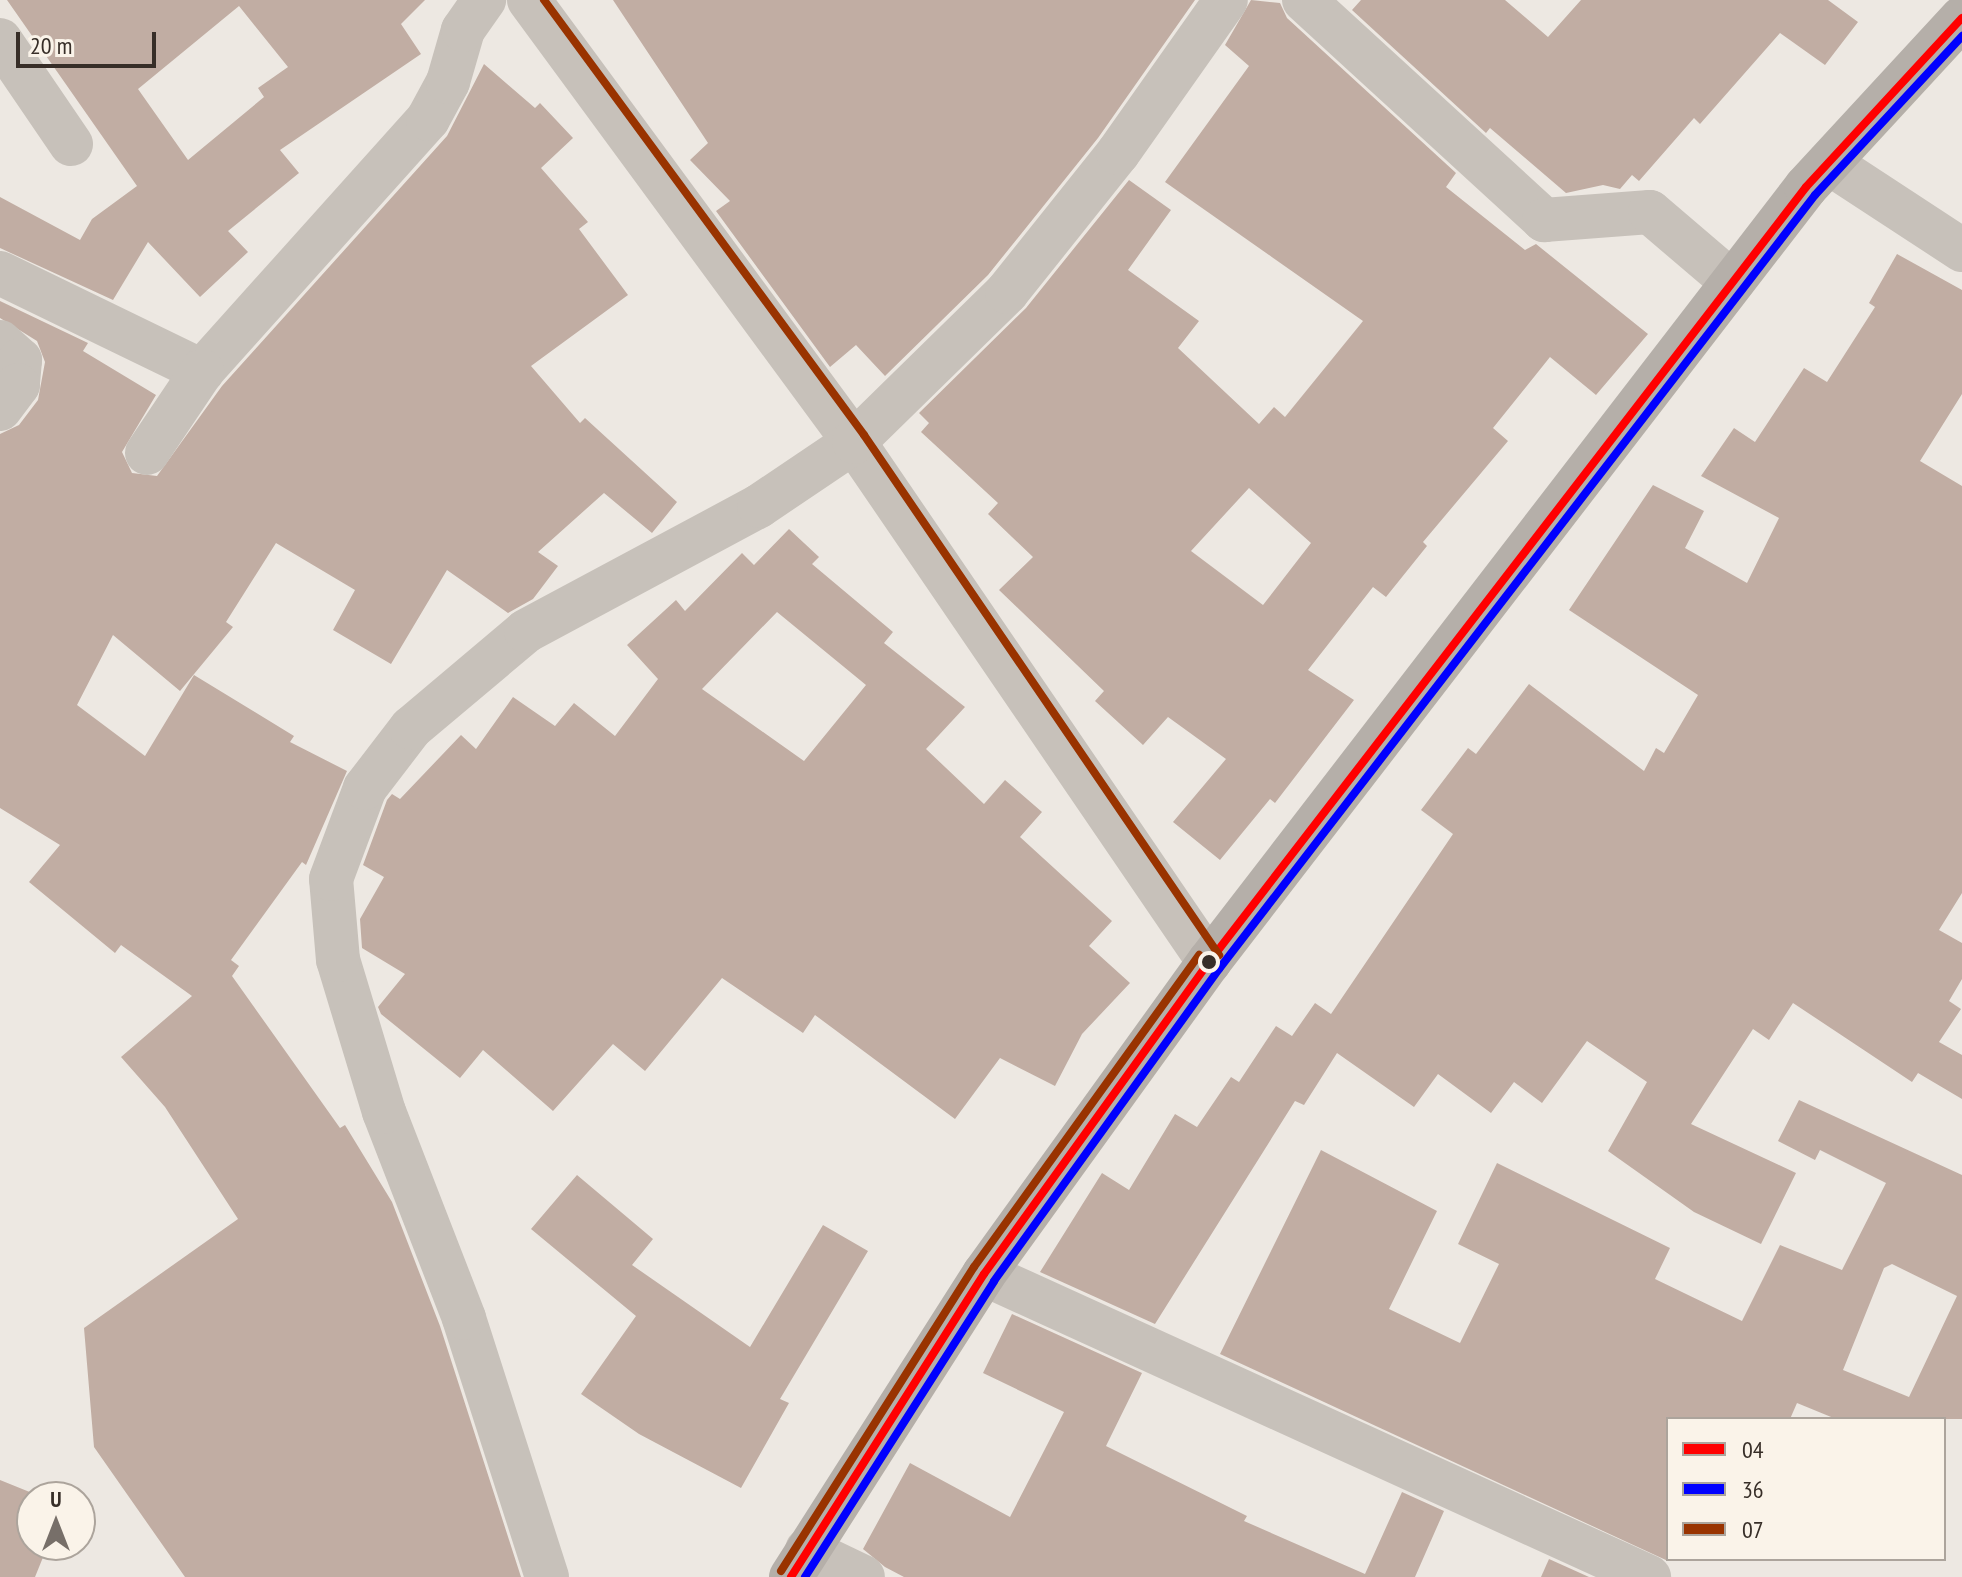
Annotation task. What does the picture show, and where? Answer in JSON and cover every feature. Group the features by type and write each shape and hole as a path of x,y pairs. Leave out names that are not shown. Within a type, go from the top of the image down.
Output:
{"main road":[{"path":"799,1564 984,1274 1209,962 1732,282 1829,163 1962,18"}],"street":[{"path":"147,453 202,371 428,119 448,82 463,30 484,0"},
{"path":"529,0 854,442 1209,962"},
{"path":"547,1577 464,1318 384,1112 338,960 331,879 365,788 411,728 526,631 759,506 854,442 1007,292 1118,153 1226,0"},
{"path":"1304,0 1544,220 1650,212 1732,282"},
{"path":"0,40 71,144"},
{"path":"1829,163 1962,250"},
{"path":"0,273 202,371"},
{"path":"0,342 20,360 18,385 0,409"},
{"path":"984,1274 1649,1577"},
{"path":"799,1564 863,1577"}],"building":[{"path":"7,0 425,0 401,24 421,54 280,150 299,173 228,231 248,252 200,297 148,242 113,300 0,248 0,197 80,240 92,219 137,186","holes":["239,6 288,67 258,88 264,97 188,160 138,89"]},
{"path":"613,0 1195,0 1098,138 988,275 885,376 856,345 830,367 716,211 730,201 690,160 708,143"},
{"path":"1251,0 1280,3 1287,18 1456,173 1446,187 1525,250 1536,244 1648,334 1596,395 1550,357 1493,428 1508,441 1423,542 1427,546 1386,597 1373,587 1308,670 1354,700 1275,803 1270,799 1220,860 1173,822 1226,759 1168,717 1143,745 1095,701 1104,691 999,590 1033,557 988,514 998,503 921,432 929,423 919,413 1026,308 1129,180 1171,210 1128,270 1199,321 1178,348 1259,424 1274,407 1285,417 1363,321 1165,182 1249,66 1225,45","holes":["1249,488 1311,543 1263,605 1191,551"]},
{"path":"1361,0 1505,0 1548,37 1581,0 1828,0 1858,22 1825,65 1780,33 1700,124 1694,118 1639,181 1632,175 1620,189 1603,185 1566,193 1490,128 1486,133 1352,10"},
{"path":"484,64 535,108 540,103 573,138 541,168 588,222 579,229 628,295 531,366 580,423 585,418 677,502 652,533 604,493 538,552 558,566 533,599 508,613 447,570 391,664 333,630 355,590 276,543 226,622 233,627 180,691 113,635 77,705 145,756 194,675 294,736 290,742 347,771 306,865 302,862 231,960 239,966 232,976 340,1128 345,1125 392,1202 440,1326 521,1577 185,1577 94,1447 84,1328 238,1219 165,1107 121,1057 192,996 121,945 115,953 29,882 60,845 0,808 0,434 19,425 38,400 45,362 37,341 0,318 0,301 88,343 83,351 156,395 122,452 132,473 157,476 222,386 447,136"},
{"path":"1897,254 1962,290 1962,394 1920,461 1962,486 1962,893 1939,930 1962,943 1962,979 1949,1001 1961,1009 1939,1042 1962,1055 1962,1099 1918,1073 1912,1082 1793,1003 1769,1040 1753,1029 1691,1124 1796,1173 1761,1244 1694,1212 1608,1151 1647,1082 1587,1041 1542,1103 1514,1082 1491,1113 1438,1074 1414,1107 1337,1053 1304,1105 1295,1101 1155,1324 1040,1272 1102,1173 1129,1190 1175,1114 1197,1127 1231,1077 1239,1082 1276,1026 1292,1036 1315,1003 1331,1014 1453,834 1421,810 1468,748 1476,754 1529,684 1644,771 1656,748 1664,753 1698,695 1569,610 1653,485 1704,511 1685,548 1747,583 1779,518 1701,476 1734,428 1755,442 1804,368 1827,382 1875,307 1869,303"},
{"path":"789,529 819,557 812,564 893,632 884,643 965,707 926,749 984,804 1005,780 1042,812 1020,837 1112,921 1089,946 1130,983 1082,1034 1055,1086 1000,1058 955,1119 815,1015 803,1033 722,978 645,1071 613,1044 553,1111 483,1050 460,1078 381,1014 378,1007 405,974 362,948 360,919 384,877 363,865 387,800 392,794 400,799 461,735 476,749 513,697 555,726 574,703 615,736 658,679 627,645 676,600 685,611 742,553 754,565","holes":["777,612 866,685 804,761 702,689"]},
{"path":"1799,1100 1962,1175 1962,1419 1831,1417 1797,1403 1791,1417 1666,1417 1666,1560 1220,1354 1321,1150 1437,1211 1389,1309 1460,1343 1499,1264 1458,1244 1497,1163 1670,1248 1655,1279 1742,1321 1780,1245 1842,1270 1886,1183 1820,1150 1815,1160 1778,1141","holes":["1892,1264 1957,1296 1909,1397 1843,1370 1884,1268"]},
{"path":"577,1175 653,1239 632,1265 750,1347 823,1225 868,1251 780,1399 789,1403 741,1488 639,1434 581,1394 636,1316 531,1229"},
{"path":"1012,1314 1142,1373 1106,1446 1247,1516 1244,1521 1365,1574 1402,1492 1444,1511 1415,1577 904,1577 885,1567 863,1549 910,1463 1010,1517 1064,1412 983,1373"},
{"path":"0,1480 16,1486 16,1561 42,1561 35,1577 0,1577"},
{"path":"1549,1559 1589,1577 1541,1577"}],"transit line":[{"name":"07","path":"544,0 864,435 1219,955"},
{"name":"04","path":"791,1577 984,1274 1209,962 1806,187 1962,18"},
{"name":"36","path":"805,1577 994,1281 1219,969 1815,195 1962,36"},
{"name":"07","path":"781,1571 974,1267 1199,955"}]}
